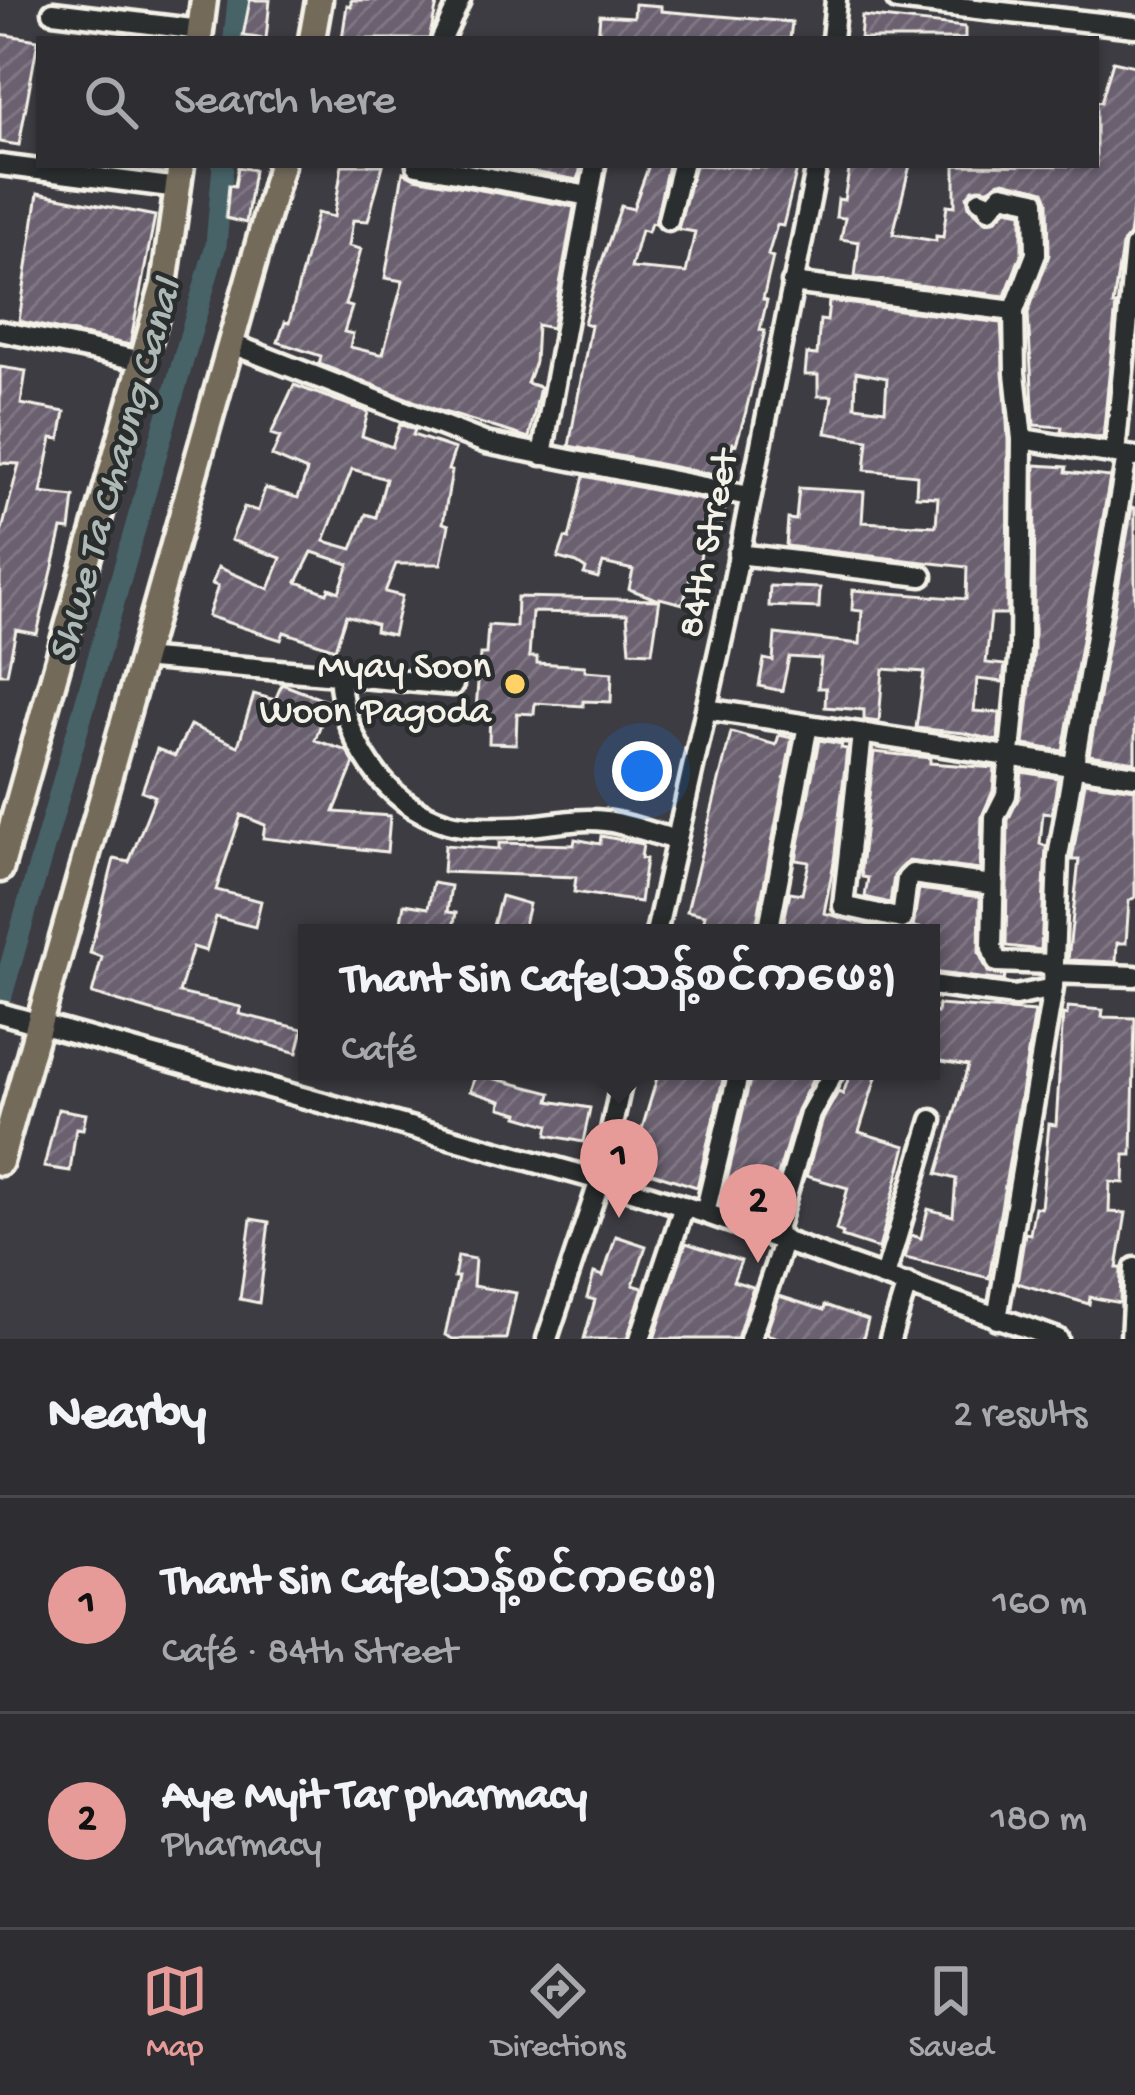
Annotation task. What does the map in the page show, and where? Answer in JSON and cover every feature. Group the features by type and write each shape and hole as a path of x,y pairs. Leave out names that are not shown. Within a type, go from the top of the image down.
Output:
{"main road":[{"path":"199,34 204,0"},
{"path":"313,36 320,0"},
{"path":"0,1162 34,1024 280,168"},
{"path":"0,869 164,285 180,177"}],"street":[{"path":"443,36 460,0"},
{"path":"832,36 836,0"},
{"path":"897,0 1005,6 1135,27"},
{"path":"53,12 199,34"},
{"path":"0,165 36,167"},
{"path":"45,168 180,177"},
{"path":"435,168 589,196"},
{"path":"542,455 594,168"},
{"path":"668,220 681,168"},
{"name":"84th Street","path":"658,924 816,168"},
{"path":"980,200 989,209 1002,194 1035,201 1036,254 1014,310 1022,440 1020,649 1006,795 995,817 992,948 997,962 1053,975 1135,976"},
{"path":"997,1319 1053,975 1058,857 1126,456 1135,247"},
{"path":"792,284 1014,310"},
{"path":"0,331 143,361"},
{"path":"232,344 486,442 749,496"},
{"path":"1022,440 1126,456"},
{"path":"738,554 922,577"},
{"path":"140,658 454,685"},
{"path":"339,675 342,709 373,772 412,805 449,824 517,827 608,821 677,840"},
{"path":"706,709 1135,776"},
{"path":"770,924 808,724"},
{"path":"862,734 843,906 902,919 912,874 992,885"},
{"path":"940,986 1015,996 1053,975"},
{"path":"0,1013 600,1180 1058,1339"},
{"path":"547,1339 600,1180 622,1080"},
{"path":"705,1213 737,1080"},
{"path":"750,1339 811,1114 829,1080"},
{"path":"885,1276 932,1120"},
{"path":"640,1339 683,1206"},
{"path":"1131,1339 1135,1268"},
{"path":"890,1339 907,1284"}],"building":[{"path":"250,0 270,0 266,36 243,36"},
{"path":"351,0 438,0 430,36 342,36 347,5 351,6"},
{"path":"635,4 661,6 661,11 792,22 790,36 598,36 600,15 634,17"},
{"path":"862,16 965,27 965,36 860,36"},
{"path":"0,34 36,40 19,145 0,142"},
{"path":"1113,61 1135,66 1135,195 1113,305 1103,438 1034,425 1028,313 1049,255 1044,191 1004,181 988,189 973,189 967,196 969,207 985,222 994,221 1007,209 1022,212 1022,252 1005,296 855,277 859,242 841,239 845,218 836,217 849,168 909,168 893,234 936,241 936,236 943,237 947,205 955,206 955,168 1099,168 1101,102"},
{"path":"238,168 254,170 246,223 226,218 229,185 235,186"},
{"path":"342,168 382,168 368,221 353,220 349,246 361,249 345,305 352,307 344,332 353,334 350,347 383,354 403,281 385,278 403,172 574,207 552,328 537,325 535,362 527,383 540,387 529,438 437,410 319,364 321,356 278,342 285,322 289,323 317,213 334,217"},
{"path":"510,168 580,168 578,180"},
{"path":"648,168 667,168 655,224 651,223 648,232 641,230 631,268 686,273 695,232 678,229 694,168 797,169 783,226 777,225 768,255 773,257 763,299 767,300 760,330 765,331 725,477 569,446 591,325 584,323 595,281 621,206 633,209"},
{"path":"38,193 155,216 130,345 19,321"},
{"path":"829,301 1001,323 1008,440 1007,614 991,614 986,663 1005,665 1003,682 977,679 974,711 1000,713 998,741 916,728 924,672 883,669 879,722 864,720 864,710 825,707 826,688 818,688 821,659 789,657 782,691 759,686 764,659 773,661 775,634 860,644 862,611 852,610 853,590 966,599 967,567 786,546 788,519 796,520 799,488 864,492 862,522 936,526 938,497 916,496 917,475 865,470 868,440 826,433 832,396 818,396 818,375 805,375 807,354 817,355 820,320 827,321","holes":["856,372 887,378 885,410 855,406"]},
{"path":"0,367 26,371 21,404 65,412 60,439 52,438 41,493 74,497 70,530 62,529 37,634 16,630 7,674 0,674 0,538 19,464 0,463"},
{"path":"294,385 368,412 362,436 392,447 400,424 415,430 413,435 455,449 448,470 452,471 443,523 449,525 441,564 396,564 385,592 402,596 393,635 346,615 335,649 284,632 281,640 208,616 218,586 212,584 218,567 269,589 281,558 231,540 244,507 258,511 265,488 298,498 307,471 272,456 280,437 271,434","holes":["352,469 386,479 376,517 366,514 352,549 324,541","312,552 349,564 339,592 329,588 327,593 297,582"]},
{"path":"1035,465 1110,477 1063,751 1024,745 1034,649"},
{"path":"584,476 726,505 718,537 713,535 709,551 702,549 683,604 660,598 652,652 630,651 627,614 532,612 529,657 537,657 537,663 612,673 611,702 583,701 583,706 535,703 534,714 517,713 516,744 489,743 490,711 476,711 480,654 486,654 488,625 516,627 517,597 659,600 629,589 633,570 603,563 598,578 584,574 586,569 577,563 558,558 565,538 569,539"},
{"path":"1135,508 1135,762 1089,755"},
{"path":"770,586 820,588 819,608 769,606"},
{"path":"282,684 329,702 315,740 347,751 354,763 334,812 390,816 387,852 263,838 265,825 241,815 216,890 261,901 255,927 216,917 206,951 193,947 179,993 241,1007 239,1014 298,1028 297,1053 92,994 102,957 90,953 114,859 129,862 155,796 142,791 157,749 175,756 190,725 238,746 254,694 275,700"},
{"path":"731,732 776,745 779,735 792,738 757,924 703,924 705,915 687,911"},
{"path":"819,740 842,744 847,749 824,913 865,924 783,924 790,892 802,894 809,862 796,860"},
{"path":"874,752 995,768 993,791 982,816 980,870 909,861 894,876 890,903 865,897 868,878 862,877 861,868"},
{"path":"1022,772 1058,778 1052,814 1043,813 1041,950 1006,946 1008,820 1019,797"},
{"path":"1085,782 1135,789 1135,897 1129,901 1126,943 1117,943 1116,962 1068,960 1079,860 1072,860"},
{"path":"601,836 643,844 641,858 646,859 640,902 574,892 576,877 443,872 445,845 499,849 499,843 574,845 575,839 600,844"},
{"path":"433,883 451,886 447,912 456,913 454,924 401,924 404,904 428,908"},
{"path":"919,889 980,897 979,953 988,972 1005,976 1004,981 940,973 940,924 913,924"},
{"path":"501,896 529,904 524,924 493,924"},
{"path":"940,1005 1035,1012 989,1278 905,1258 911,1235 921,1238 928,1209 953,1216 956,1179 937,1174 968,1066 940,1061"},
{"path":"1068,1007 1103,1010 1102,1017 1135,1018 1132,1155 1125,1155 1124,1183 1110,1182 1109,1212 1126,1213 1117,1268 1121,1268 1120,1303 1090,1297 1089,1304 1017,1283 1025,1233 1030,1234 1035,1207 1041,1208 1049,1124 1056,1125 1063,1014 1067,1015"},
{"path":"474,1080 500,1080 551,1093 549,1101 590,1108 583,1142 547,1135 549,1125 518,1116 500,1108 501,1101 470,1091"},
{"path":"656,1080 723,1080 697,1187 636,1168 646,1134 641,1132"},
{"path":"750,1080 812,1080 797,1110 768,1209 752,1204 757,1189 727,1180"},
{"path":"848,1080 875,1080 859,1132 906,1146 879,1249 842,1237 836,1230 848,1188 806,1176 823,1119 838,1092 843,1094"},
{"path":"58,1109 86,1114 83,1129 76,1128 70,1171 44,1167"},
{"path":"251,1219 269,1222 259,1303 240,1299"},
{"path":"616,1236 646,1246 633,1285 643,1288 627,1339 584,1339 595,1300 587,1298 594,1273 603,1276"},
{"path":"686,1243 741,1261 733,1281 753,1287 737,1339 654,1339"},
{"path":"458,1256 475,1259 473,1286 516,1293 506,1339 445,1335"},
{"path":"779,1296 868,1320 863,1339 781,1339 766,1334"}],"waterway":[{"name":"Shwe Ta Chaung Canal","path":"234,36 238,0"},
{"name":"Shwe Ta Chaung Canal","path":"0,1002 216,245 223,168"}],"place":[{"name":"Myay Soon Woon Pagoda","path":"515,684"},
{"name":"Thant Sin Cafe(သန့်စင်ကဖေး)","path":"619,1218"},
{"name":"Aye Myit Tar pharmacy","path":"758,1263"}]}
